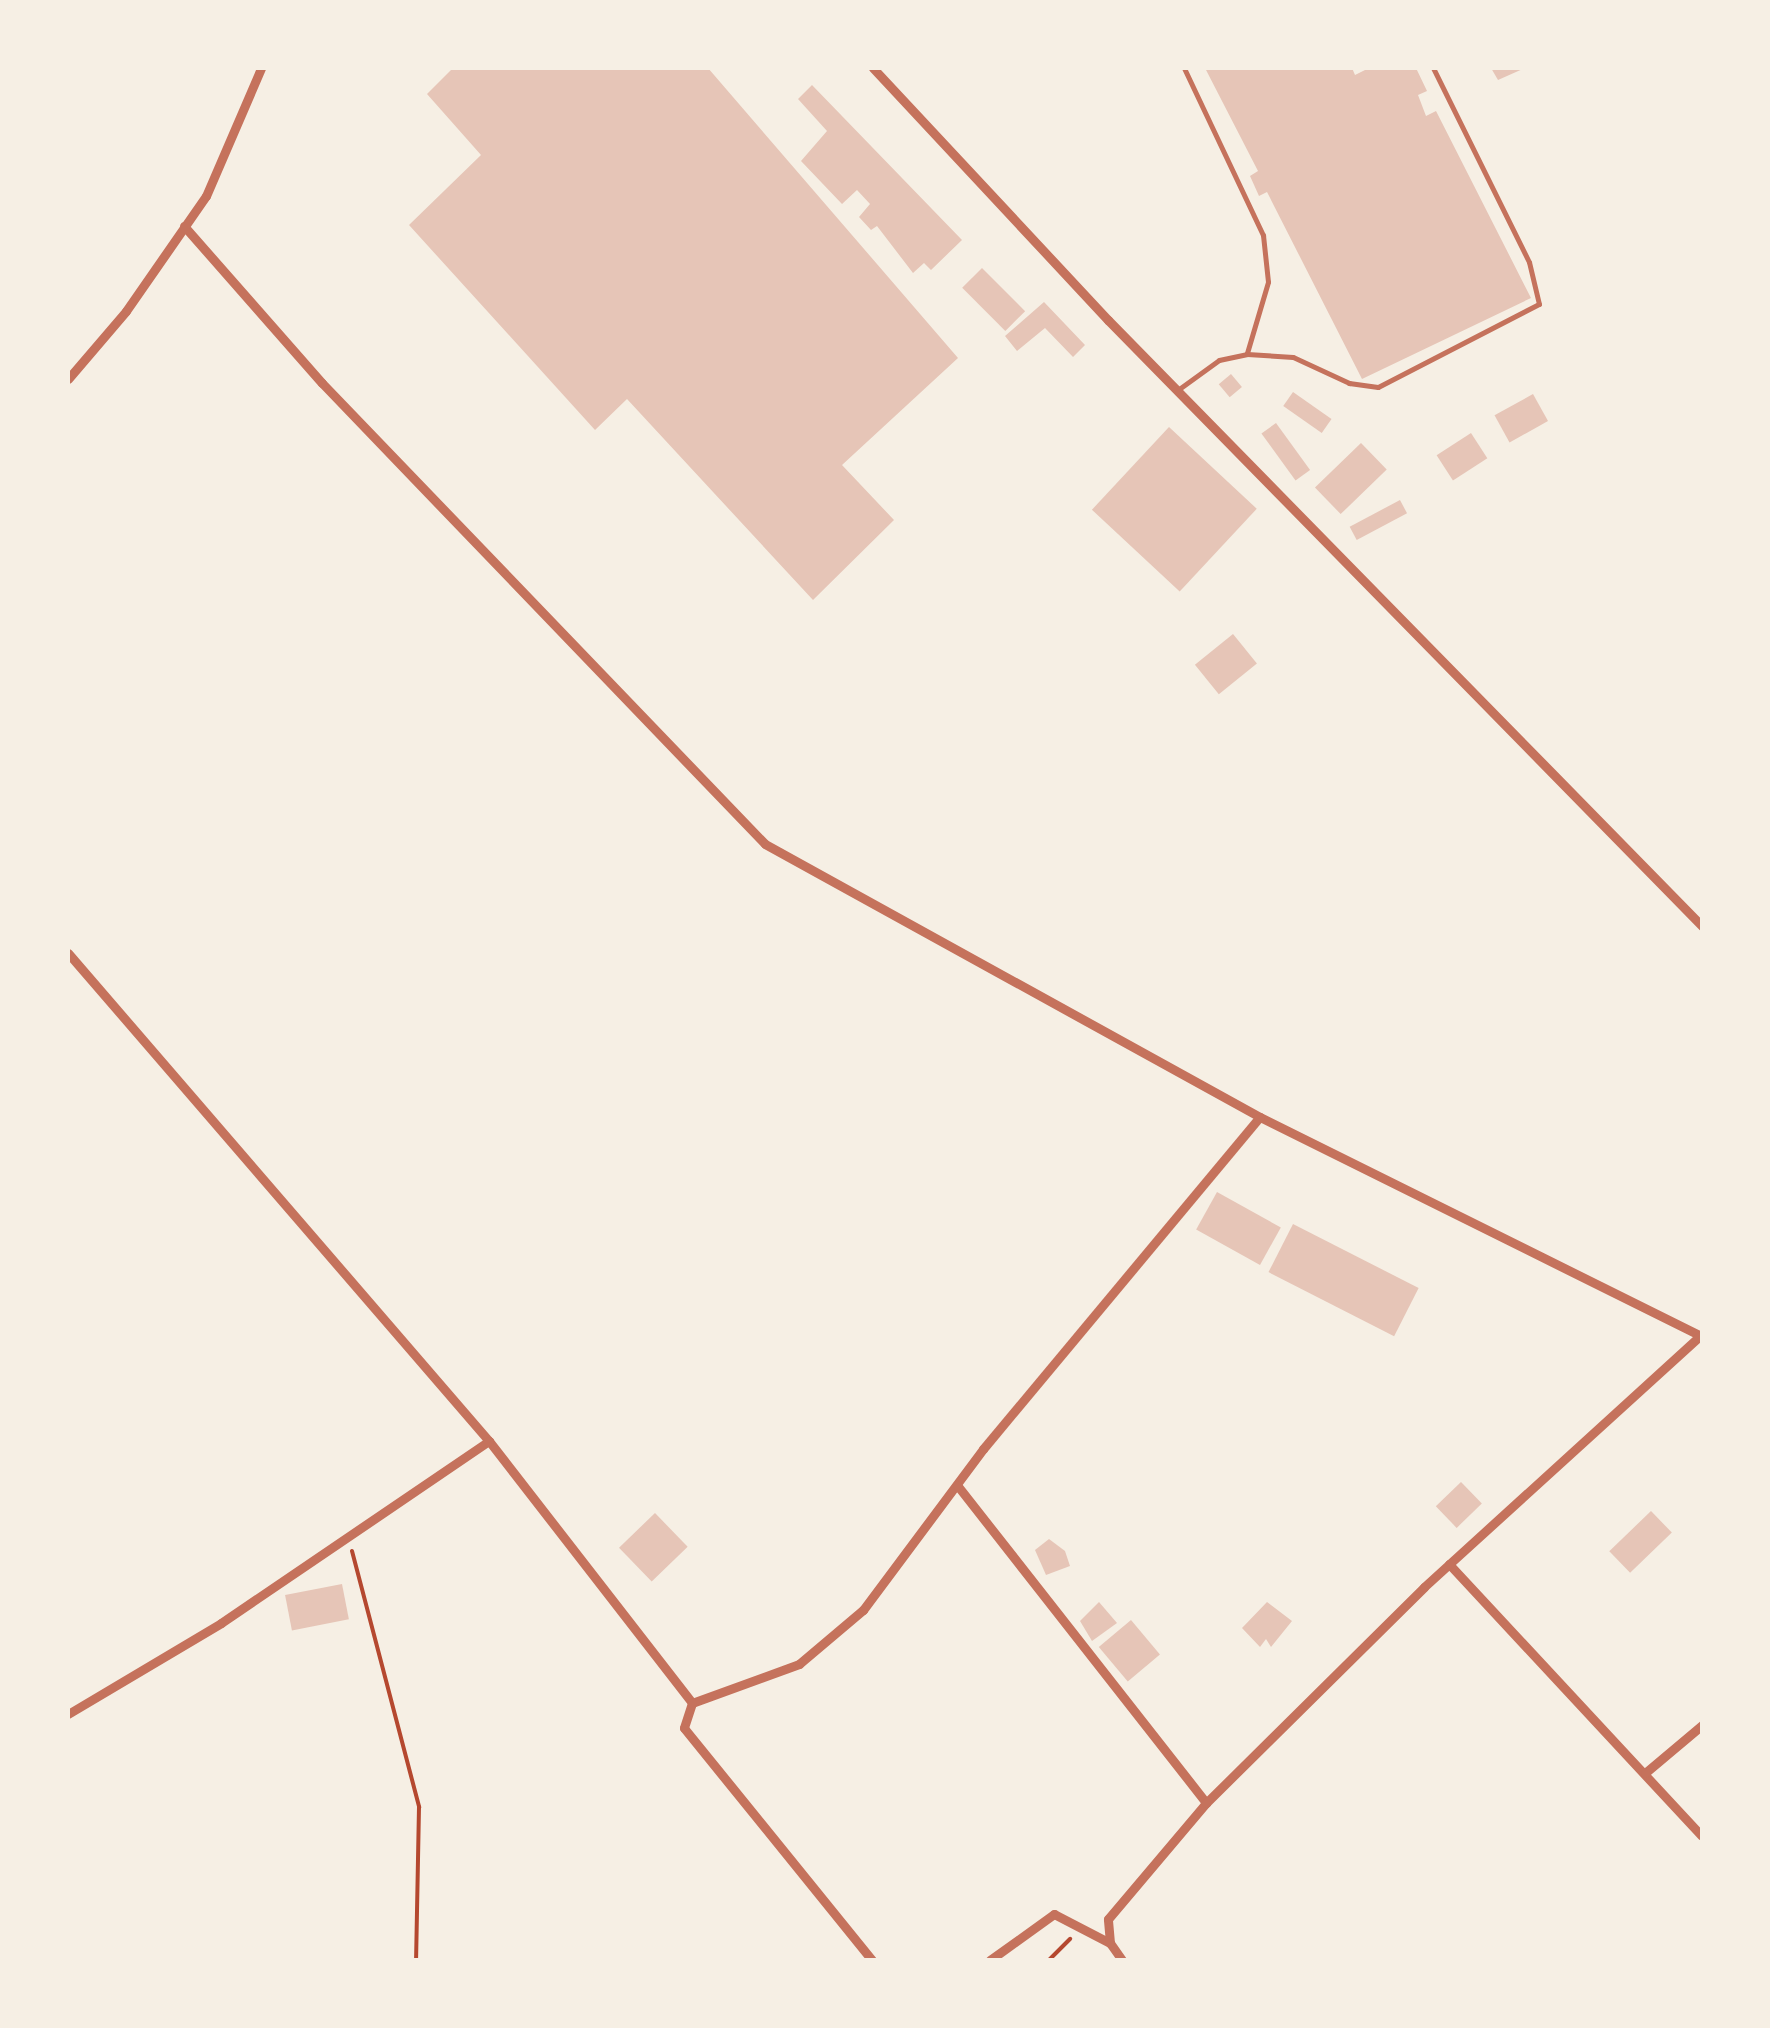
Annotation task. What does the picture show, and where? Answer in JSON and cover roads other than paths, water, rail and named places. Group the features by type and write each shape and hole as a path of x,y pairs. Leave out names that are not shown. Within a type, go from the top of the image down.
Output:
{"street":[{"path":"68,379 206,196 261,68"},
{"path":"873,68 1179,390 1702,926"},
{"path":"184,226 322,383 766,844 1260,1116 1702,1335 1449,1564 1206,1803 1119,1899 1108,1919 1110,1943"},
{"path":"68,953 489,1441 692,1703"},
{"path":"692,1703 799,1664 834,1638 896,1569 956,1485 1260,1116"},
{"path":"68,1714 221,1623 489,1441"},
{"path":"956,1485 1206,1803"},
{"path":"1449,1564 1702,1836"},
{"path":"692,1703 684,1728 872,1960"},
{"path":"1645,1773 1702,1725"},
{"path":"990,1960 1054,1914 1110,1943 1122,1960"}],"lane":[{"path":"1184,68 1264,235 1268,282 1247,354"},
{"path":"1179,390 1219,360 1247,354 1294,357 1350,383 1378,386 1538,304 1529,262 1433,68"}]}
